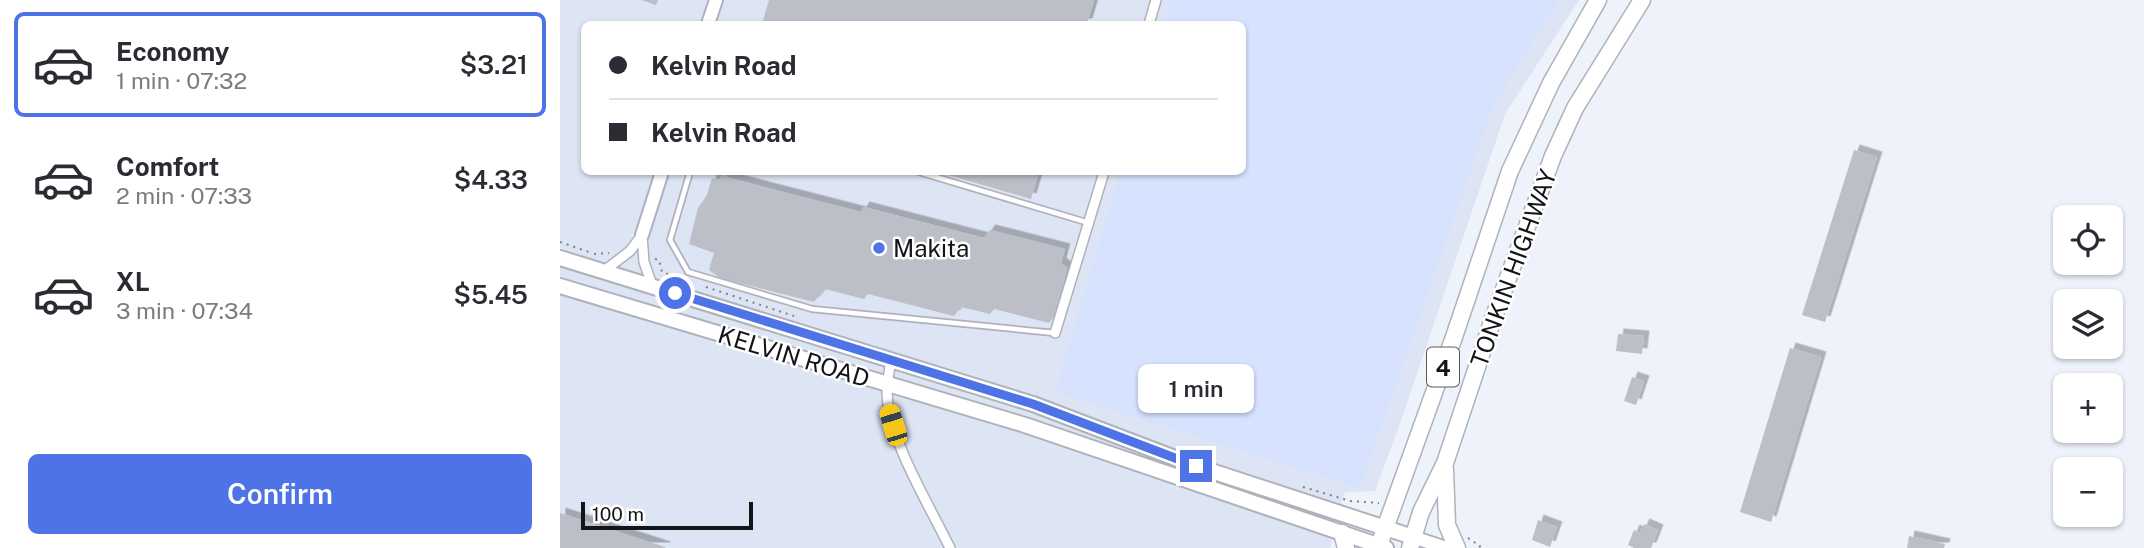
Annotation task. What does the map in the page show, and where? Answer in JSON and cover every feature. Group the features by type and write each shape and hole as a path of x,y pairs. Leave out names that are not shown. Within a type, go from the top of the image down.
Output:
{"highway":[{"name":"TONKIN HIGHWAY","path":"1381,547 1385,527 1454,337 1510,170 1546,93 1598,0"},
{"name":"TONKIN HIGHWAY","path":"1412,543 1421,512 1446,463 1493,319 1553,156 1575,107 1642,0"},
{"path":"1446,463 1444,493 1447,525 1460,541"}],"main road":[{"path":"709,21 716,0"},
{"path":"642,235 661,175"},
{"name":"KELVIN ROAD","path":"560,258 1033,404 1196,466 1385,527 1412,543 1446,548"},
{"name":"KELVIN ROAD","path":"560,286 1026,425 1344,541 1381,547"}],"street":[{"path":"1150,21 1156,0"},
{"path":"1055,333 1103,175"},
{"path":"604,271 630,251 642,235"},
{"path":"642,235 645,262 652,285"},
{"path":"891,361 887,384 888,409 898,440 950,548"}],"lane":[{"path":"688,175 670,240 688,272 812,309 1055,333"},
{"path":"929,175 1089,223"}],"path":[{"path":"560,242 593,254 611,253"},
{"path":"1460,541 1480,546 1479,548"}],"shaded area":[{"path":"560,0 1579,0 1505,114 1375,491 1345,492 1330,548 560,548"},
{"path":"1170,0 1559,0 1493,106 1360,488 1055,392 1119,175 1246,175 1246,21 1164,21"}],"building":[{"path":"641,0 658,0 656,5"},
{"path":"769,0 1094,0 1088,21 763,21"},
{"path":"1854,150 1877,157 1825,322 1802,315"},
{"name":"Makita","path":"724,175 861,212 864,207 984,238 990,230 1065,249 1061,263 1067,268 1056,314 1049,323 994,309 990,314 961,307 954,316 868,294 864,299 825,289 814,302 720,278 709,270 714,253 689,244 698,208 707,195 712,178 719,180"},
{"path":"948,175 1038,175 1031,199"},
{"path":"1618,334 1644,336 1642,354 1616,351"},
{"path":"1790,348 1821,357 1771,522 1740,512"},
{"path":"1632,377 1644,381 1636,405 1624,401"},
{"path":"560,513 665,547 665,548 560,548"},
{"path":"1538,520 1557,527 1550,547 1532,540"},
{"path":"1644,524 1658,530 1651,548 1634,548 1628,545 1634,530 1640,533"},
{"path":"1909,536 1945,544 1944,548 1907,548"}],"place":[{"name":"Makita","path":"879,248"}],"route":[{"path":"675,293 1033,404 1196,466"}]}
